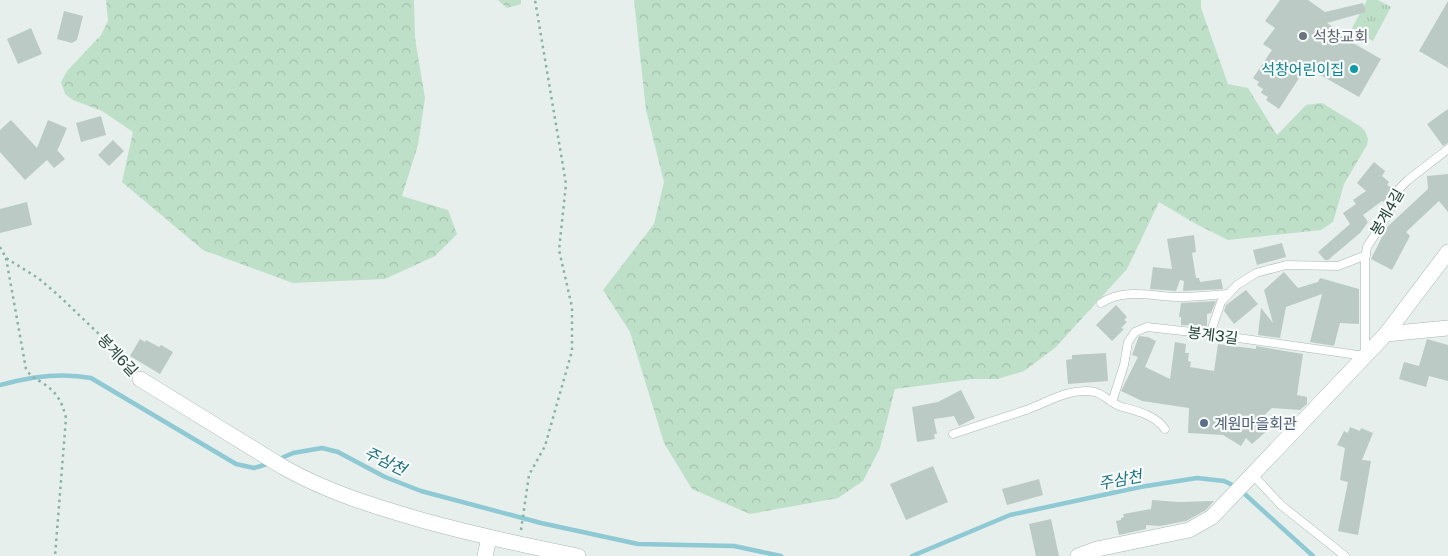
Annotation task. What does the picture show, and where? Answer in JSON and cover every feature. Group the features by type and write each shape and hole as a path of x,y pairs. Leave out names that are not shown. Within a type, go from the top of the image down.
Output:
{"street":[{"path":"1078,556 1097,549 1190,530 1207,521 1228,502 1250,476 1386,334 1448,252"},
{"path":"1386,334 1448,328"},
{"name":"봉계6길","path":"140,379 248,447 320,486 367,504 489,538"},
{"path":"485,556 489,538 578,556"}],"lane":[{"name":"봉계4길","path":"1365,356 1366,255 1369,244 1389,213 1394,194 1408,180 1448,150"},
{"path":"1210,334 1219,308 1228,294 1247,278 1267,270 1292,265 1338,266 1366,255"},
{"path":"1101,303 1110,297 1128,293 1182,297 1228,294"},
{"name":"봉계3길","path":"1112,402 1124,365 1128,342 1135,332 1147,327 1365,356"},
{"path":"953,434 1069,393 1094,392 1119,406 1150,416 1165,429"},
{"path":"1250,476 1281,505 1345,556"}],"path":[{"path":"522,529 529,475 545,446 572,351 572,308 558,250 566,184 535,0"},
{"name":"봉계6길","path":"0,247 6,258 38,278 57,294 100,335 140,379"},
{"path":"6,258 26,369 30,375 56,392 63,405 66,418 55,556"}],"green space":[{"path":"106,0 414,0 415,38 425,98 418,145 402,196 448,210 457,234 435,256 385,279 293,283 203,250 122,182 133,132 102,111 73,100 65,94 61,82 67,71 101,35 108,21"},
{"path":"498,0 521,0 521,4 507,8"},
{"path":"634,0 1201,0 1201,8 1228,84 1248,88 1277,135 1306,105 1322,103 1360,126 1365,131 1368,139 1367,145 1344,184 1333,222 1321,230 1228,240 1159,202 1127,269 1055,348 1024,371 998,379 972,379 895,389 880,448 863,481 838,498 750,514 692,489 664,443 630,332 603,290 654,224 664,182 646,110"},
{"path":"1367,0 1378,0 1391,7 1373,41 1351,30"}],"building":[{"path":"1280,0 1308,0 1325,12 1363,3 1366,12 1327,23 1340,32 1339,35 1381,59 1359,97 1310,69 1306,74 1303,72 1279,109 1266,100 1268,97 1261,93 1263,89 1257,85 1259,82 1253,78 1272,50 1263,44 1275,28 1265,21"},
{"path":"1448,1 1448,68 1419,51"},
{"path":"64,11 83,16 77,40 72,43 57,39"},
{"path":"31,28 42,54 18,64 7,39"},
{"path":"1448,109 1448,143 1443,146 1427,124"},
{"path":"101,116 106,135 81,142 76,123"},
{"path":"11,120 37,148 48,120 67,128 57,150 65,159 54,168 47,160 25,180 0,152 0,130"},
{"path":"113,140 124,151 109,166 98,155"},
{"path":"1374,162 1385,171 1382,176 1389,182 1387,185 1392,188 1387,199 1363,215 1368,222 1360,233 1328,260 1325,260 1318,252 1350,224 1343,213 1356,204 1353,200 1366,191 1357,183"},
{"path":"1448,174 1448,212 1439,201 1406,232 1410,236 1392,270 1371,259 1387,227 1428,189 1427,176"},
{"path":"27,202 32,225 0,233 0,209"},
{"path":"1194,235 1196,252 1192,253 1196,278 1199,278 1200,282 1221,279 1223,289 1183,291 1184,281 1180,280 1176,291 1150,289 1153,267 1172,269 1167,239"},
{"path":"1282,243 1286,257 1257,265 1253,250"},
{"path":"1284,272 1298,288 1318,282 1320,278 1359,289 1359,324 1340,323 1334,346 1310,342 1322,294 1286,307 1280,338 1258,335 1261,308 1273,323 1264,290"},
{"path":"1246,290 1258,304 1234,324 1224,311 1226,305"},
{"path":"1216,301 1211,313 1207,314 1207,326 1181,325 1181,317 1179,317 1181,303"},
{"path":"1116,305 1127,317 1124,320 1127,322 1121,328 1124,329 1112,341 1096,325"},
{"path":"1139,336 1148,337 1156,341 1145,367 1170,379 1175,342 1186,344 1185,353 1189,353 1188,361 1191,362 1190,367 1214,371 1218,344 1256,349 1256,346 1303,354 1297,395 1307,397 1307,404 1300,410 1272,408 1259,420 1268,430 1252,444 1246,438 1241,446 1223,435 1188,433 1189,408 1142,401 1121,391 1138,357 1132,355"},
{"path":"140,339 159,347 161,345 173,352 160,374 130,356"},
{"path":"1427,339 1448,345 1448,381 1429,376 1426,387 1399,379 1404,362 1419,366"},
{"path":"1106,353 1108,381 1068,384 1066,360 1072,359 1072,355"},
{"path":"961,390 975,418 959,426 954,416 934,419 937,434 934,434 935,439 917,442 912,407 938,402"},
{"path":"1350,427 1360,431 1361,428 1373,433 1362,460 1371,461 1358,535 1338,531 1348,482 1340,480 1345,448 1337,445 1344,431 1348,433"},
{"path":"933,466 948,502 906,520 890,484"},
{"path":"1039,479 1043,495 1007,505 1002,489"},
{"path":"1152,500 1178,502 1214,501 1206,510 1186,521 1160,526 1146,525 1146,529 1119,535 1116,521 1124,517 1123,514 1151,509"},
{"path":"1051,519 1059,556 1036,556 1029,524"}],"waterway":[{"name":"주삼천","path":"0,385 56,375 91,378 236,464 254,468 270,463"},
{"name":"주삼천","path":"277,460 293,453 322,448 338,452 385,477 421,491 541,523 638,544 734,546 781,556"},
{"name":"주삼천","path":"912,556 1010,515 1140,487 1197,478 1224,481 1237,487 1313,556"}],"place":[{"name":"석창교회","path":"1303,36"},
{"name":"석창어린이집","path":"1354,69"},
{"name":"계원마을회관","path":"1204,423"}]}
